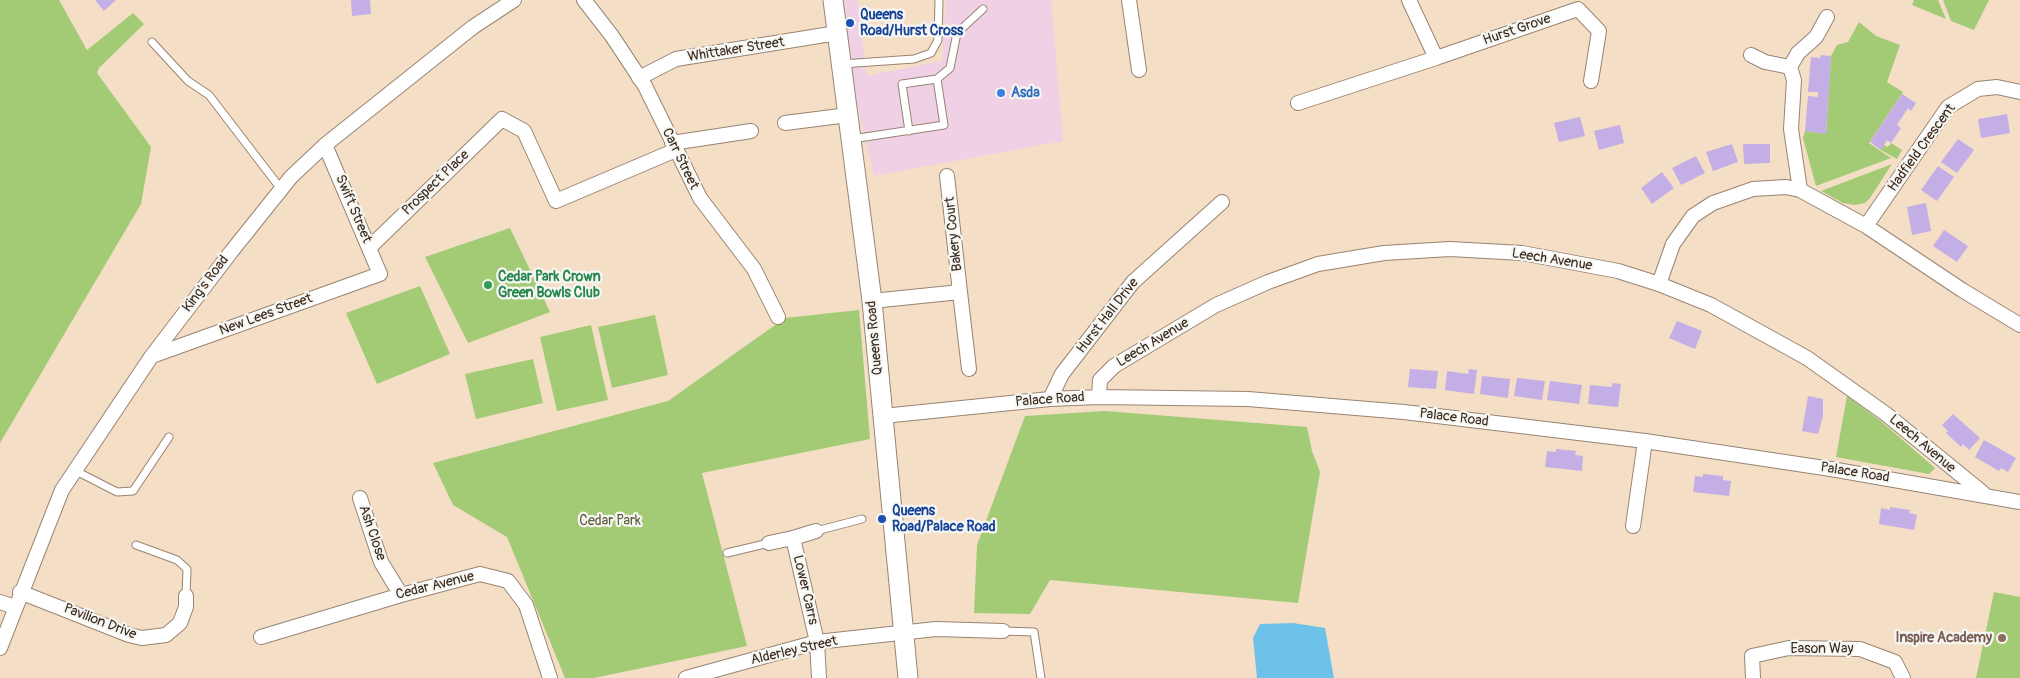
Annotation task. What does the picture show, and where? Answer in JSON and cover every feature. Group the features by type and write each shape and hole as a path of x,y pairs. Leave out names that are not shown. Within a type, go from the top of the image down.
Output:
{"main road":[{"name":"Queens Road","path":"833,0 872,302 908,678"}],"street":[{"name":"King's Road","path":"0,648 20,592 62,490 74,470 152,357 281,189 325,145 473,27 514,0"},
{"name":"Carr Street","path":"584,0 612,36 646,86 700,198 754,269 778,317"},
{"path":"1129,0 1139,70"},
{"path":"1409,0 1436,58"},
{"name":"Hurst Grove","path":"1298,103 1578,9 1599,31 1591,81"},
{"path":"1800,190 1791,129 1794,80 1790,67 1798,53 1816,37 1827,16"},
{"name":"Whittaker Street","path":"639,78 676,60 837,33"},
{"path":"1751,56 1765,62 1790,67"},
{"name":"Hadfield Crescent","path":"1866,226 1948,107 1978,89 1997,87 2020,92"},
{"path":"785,123 848,115"},
{"name":"Prospect Place","path":"369,248 502,119 524,131 556,201 674,146"},
{"path":"674,146 751,131"},
{"name":"Swift Street","path":"325,145 380,274"},
{"name":"Bakery Court","path":"947,176 969,369"},
{"path":"1659,284 1673,244 1693,216 1713,203 1753,188 1777,187 1800,190 1866,226 1962,290 2020,325"},
{"name":"Hurst Hall Drive","path":"1050,399 1062,374 1133,282 1222,202"},
{"name":"Leech Avenue","path":"1099,397 1100,380 1114,366 1216,305 1268,282 1318,264 1384,253 1450,250 1522,254 1599,267 1659,284 1711,305 1807,358 1886,414 1949,468 1986,495"},
{"name":"New Lees Street","path":"152,357 380,274"},
{"path":"872,302 960,292"},
{"name":"Palace Road","path":"882,416 1050,399 1099,397 1248,399 1404,412 1645,441 2020,502"},
{"path":"1633,526 1645,441"},
{"name":"Ash Close","path":"360,498 381,562 401,595"},
{"name":"Lower Carrs","path":"769,543 816,531"},
{"name":"Lower Carrs","path":"793,538 817,642 819,678"},
{"name":"Cedar Avenue","path":"262,637 401,595 480,574 508,581 526,605 550,678"},
{"name":"Pavilion Drive","path":"20,592 129,635 142,638 166,635 180,623 186,606 186,596"},
{"path":"0,602 15,606"},
{"name":"Alderley Street","path":"686,678 817,642 936,629 1002,631"},
{"name":"Eason Way","path":"1753,678 1752,656 1789,648 1860,649 1895,662 1903,678"}],"lane":[{"path":"841,64 914,59 931,52 938,40 939,0"},
{"path":"909,131 902,84 937,79 950,68 957,33 983,9"},
{"path":"152,42 188,81 209,95 281,189"},
{"path":"851,139 944,126 937,79"},
{"path":"74,470 117,492 133,492 169,437"},
{"path":"816,531 862,519"},
{"path":"727,553 769,543"},
{"path":"136,545 177,560 187,569 186,596"},
{"path":"1002,631 1034,632 1041,678"}],"shaded area":[{"path":"832,0 857,0 867,76 942,61 946,0 1051,0 1063,141 874,176"}],"green space":[{"path":"0,0 59,0 87,50 133,13 144,24 99,68 97,73 151,147 141,204 0,443"},
{"path":"1914,0 1938,0 1946,19 1912,5"},
{"path":"1943,0 1989,0 1974,30 1951,21"},
{"path":"1859,22 1876,36 1900,45 1887,82 1903,92 1869,143 1891,158 1816,186 1803,138 1805,131 1826,134 1831,56 1837,45 1848,42"},
{"path":"1891,143 1902,150 1897,159 1881,150 1884,145 1888,147"},
{"path":"1892,164 1865,203 1855,205 1843,203 1821,191"},
{"name":"Cedar Park Crown Green Bowls Club","path":"510,228 550,312 468,343 425,257"},
{"path":"420,286 450,354 377,384 346,313"},
{"name":"Cedar Park","path":"859,310 870,439 702,473 747,646 594,678 565,678 507,537 453,505 433,463 668,401 785,318"},
{"path":"655,315 668,375 612,388 598,327"},
{"path":"591,325 608,400 557,411 540,337"},
{"path":"533,359 543,403 476,419 465,374"},
{"path":"1847,396 1882,422 1935,468 1929,474 1836,457"},
{"path":"1105,411 1307,427 1312,451 1320,472 1298,603 1050,580 1030,614 974,613 977,545 1025,416"},
{"name":"Inspire Academy","path":"1994,592 2020,597 2020,678 1976,678"}],"water":[{"path":"1293,623 1325,628 1334,678 1257,678 1253,638 1260,624"}],"building":[{"path":"95,0 116,0 104,11"},
{"path":"351,0 370,0 371,14 352,16"},
{"path":"1821,55 1831,56 1826,134 1805,131 1808,96 1818,97 1818,92 1808,92 1811,57 1820,58"},
{"path":"1902,94 1916,103 1911,111 1908,108 1897,125 1901,128 1891,143 1887,140 1881,150 1870,142"},
{"path":"2007,114 2010,133 1981,138 1978,119"},
{"path":"1580,117 1585,136 1559,142 1554,123"},
{"path":"1620,125 1624,143 1599,150 1594,131"},
{"path":"1958,139 1974,150 1957,173 1941,162"},
{"path":"1732,144 1738,162 1713,171 1706,152"},
{"path":"1743,144 1770,144 1770,163 1744,164"},
{"path":"1696,156 1705,173 1681,185 1672,168"},
{"path":"1938,166 1954,177 1937,201 1921,190"},
{"path":"1662,172 1674,188 1652,204 1641,188"},
{"path":"1926,203 1931,231 1912,235 1907,207"},
{"path":"1944,230 1968,246 1957,262 1933,246"},
{"path":"1677,321 1702,331 1695,349 1669,338"},
{"path":"1410,369 1438,371 1436,389 1408,387"},
{"path":"1469,369 1477,370 1474,394 1445,390 1447,371 1468,374"},
{"path":"1482,376 1510,379 1508,398 1480,394"},
{"path":"1517,378 1545,381 1542,400 1514,396"},
{"path":"1550,381 1582,385 1579,404 1547,400"},
{"path":"1612,383 1621,384 1618,407 1588,404 1590,385 1612,387"},
{"path":"1808,396 1823,399 1823,416 1818,434 1802,431"},
{"path":"1953,414 1980,438 1969,450 1963,444 1961,447 1946,433 1948,431 1942,425"},
{"path":"1984,440 2016,458 2008,472 2001,468 1999,471 1975,457"},
{"path":"1556,449 1576,451 1575,455 1583,456 1582,471 1545,467 1547,451 1556,452"},
{"path":"1703,474 1723,476 1723,480 1731,481 1729,496 1693,492 1695,476 1703,477"},
{"path":"1890,507 1910,510 1909,513 1917,515 1914,530 1879,524 1881,508 1890,510"}],"place":[{"name":"Queens Road/Hurst Cross","path":"850,23"},
{"name":"Asda","path":"1001,93"},
{"name":"Cedar Park Crown Green Bowls Club","path":"488,285"},
{"name":"Queens Road/Palace Road","path":"882,519"},
{"name":"Inspire Academy","path":"2002,638"}]}
